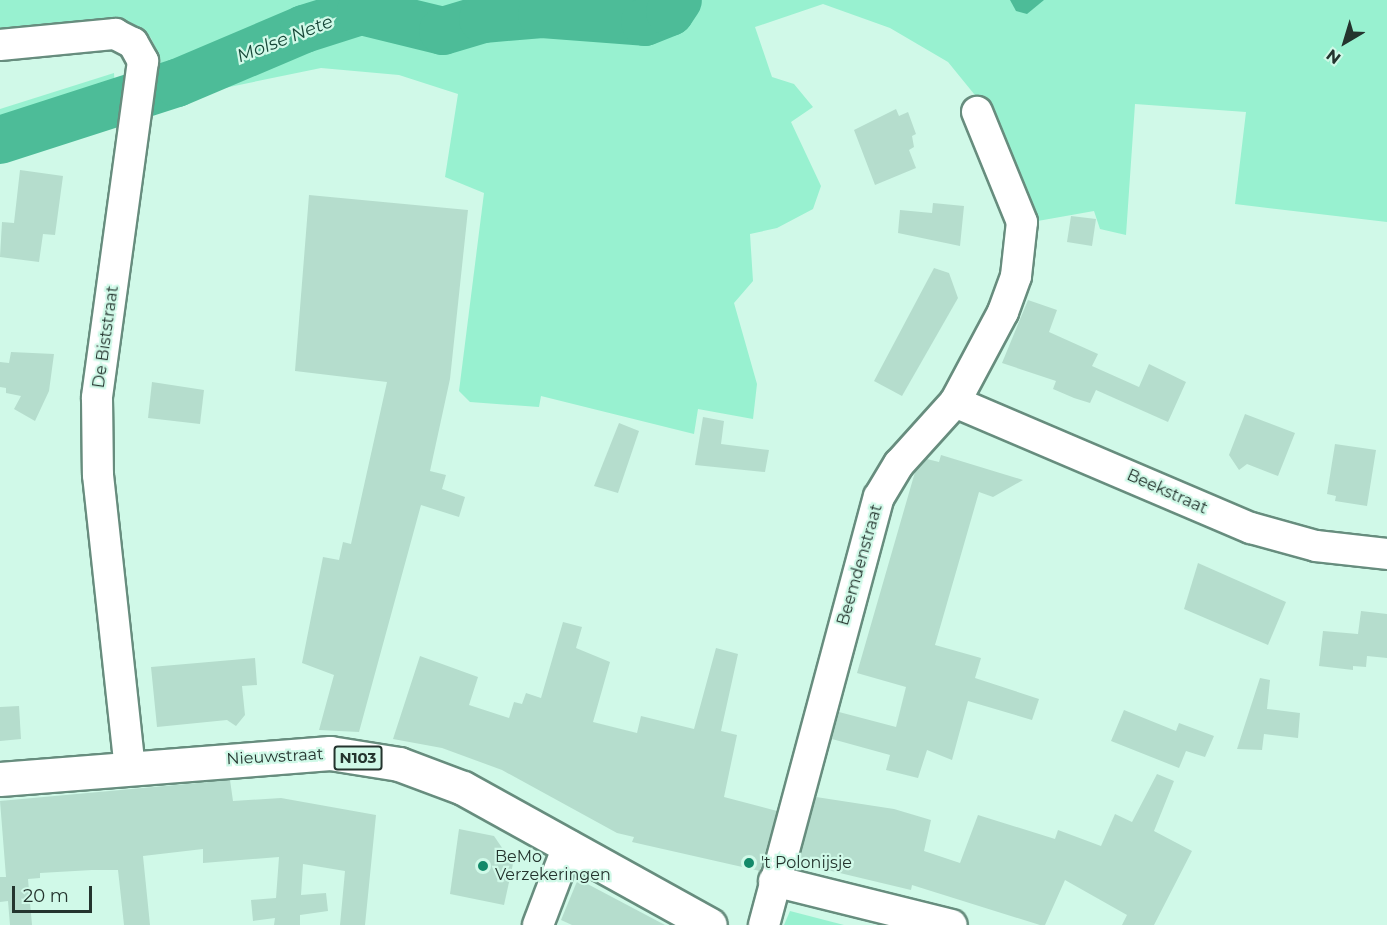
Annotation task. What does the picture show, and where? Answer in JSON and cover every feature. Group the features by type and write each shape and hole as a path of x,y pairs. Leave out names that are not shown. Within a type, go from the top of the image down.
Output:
{"main road":[{"name":"Nieuwstraat","path":"0,779 330,753 399,764 463,788 568,846"},
{"name":"N103","path":"568,846 710,925"}],"street":[{"name":"De Biststraat","path":"0,45 115,34 132,43 143,61 97,398 98,475 130,769"},
{"name":"Beemdenstraat","path":"764,925 774,880 879,497 899,464 955,402 1006,303 1016,276 1022,222 977,112"},
{"name":"Beekstraat","path":"955,402 1251,528 1316,546 1387,554"},
{"path":"538,925 568,846"},
{"path":"774,880 952,925"}],"shaded area":[{"path":"0,0 1387,0 1387,222 1235,204 1246,112 1135,104 1126,235 1100,229 1094,211 1032,222 983,105 948,62 890,28 823,4 755,27 772,77 794,84 813,107 791,122 821,186 813,209 777,228 750,234 753,281 734,303 757,384 753,419 698,409 694,434 541,396 539,407 470,402 459,391 484,193 445,177 458,94 399,75 321,68 205,92 153,81 157,51 151,38 137,26 87,24 0,34"},
{"path":"1010,0 1044,0 1027,14 1016,11"},
{"path":"114,73 116,104 0,140 0,109"},
{"path":"790,911 844,925 784,925"}],"building":[{"path":"896,109 899,116 908,112 916,134 912,136 914,147 909,150 916,168 875,185 854,130"},
{"path":"20,170 63,176 55,235 43,234 39,262 0,257 2,222 14,223"},
{"path":"309,195 468,210 450,379 430,471 446,475 442,489 465,497 459,517 421,505 359,732 319,730 334,675 302,663 323,557 339,560 343,542 351,544 387,382 295,371"},
{"path":"933,203 964,206 960,246 898,233 900,210 932,213"},
{"path":"1071,216 1096,219 1092,246 1067,242"},
{"path":"934,268 949,273 958,298 902,396 874,381"},
{"path":"1028,300 1057,310 1049,332 1098,354 1092,366 1139,387 1149,364 1186,382 1168,422 1096,390 1090,403 1074,398 1053,389 1056,381 1002,363"},
{"path":"11,352 54,354 49,391 35,421 14,409 21,396 6,393 6,388 0,387 0,362 9,363"},
{"path":"152,382 204,390 200,424 148,418"},
{"path":"1245,414 1295,433 1278,476 1247,464 1239,470 1229,455"},
{"path":"703,417 724,421 721,444 769,450 765,472 695,465"},
{"path":"619,423 639,431 618,493 594,486"},
{"path":"1335,444 1376,450 1367,506 1335,501 1336,496 1327,494"},
{"path":"941,455 1023,480 993,497 979,492 935,645 981,658 975,678 1039,699 1032,720 968,701 952,760 927,750 918,778 886,770 890,755 832,739 839,712 896,727 906,687 857,673 915,472 927,459 939,462"},
{"path":"1198,563 1286,602 1268,645 1184,609"},
{"path":"1361,611 1387,614 1387,658 1367,656 1366,667 1353,666 1353,670 1319,666 1323,631 1358,634"},
{"path":"563,622 582,627 576,648 610,662 593,722 637,733 641,716 694,729 716,648 738,654 721,731 737,735 724,797 777,811 760,871 632,842 634,837 617,833 502,770 442,748 393,739 420,656 478,677 469,705 509,718 514,702 522,704 526,693 541,698"},
{"path":"255,658 257,685 242,686 245,715 236,726 227,720 157,727 151,667"},
{"path":"1260,678 1270,680 1267,709 1300,713 1298,738 1264,734 1262,750 1237,749"},
{"path":"19,706 21,739 0,741 0,707"},
{"path":"1124,710 1176,731 1179,723 1214,736 1205,757 1186,751 1179,768 1111,741"},
{"path":"1157,774 1174,781 1154,831 1192,851 1154,925 1122,925 1127,915 1065,880 1045,925 1040,925 912,885 911,890 798,863 816,797 894,809 931,820 924,851 960,863 978,815 1055,839 1058,830 1101,846 1115,814 1132,822"},
{"path":"230,780 233,801 281,798 376,815 365,925 340,925 345,871 303,864 301,895 326,893 328,911 300,915 300,925 274,925 275,918 253,921 251,900 276,898 279,857 203,863 203,849 143,856 150,925 124,925 118,870 92,870 40,873 40,878 28,879 32,925 10,925 8,901 0,902 0,877 6,877 0,801"},
{"path":"459,829 494,836 513,864 504,905 450,894"},
{"path":"578,879 665,925 572,925 561,920"}],"waterway":[{"name":"Molse Nete","path":"0,140 177,83 304,29 361,11 443,31 483,19 542,14 645,22 670,12 678,0"}],"place":[{"name":"'t Polonijsje","path":"749,863"},
{"name":"BeMo Verzekeringen","path":"483,866"}]}
